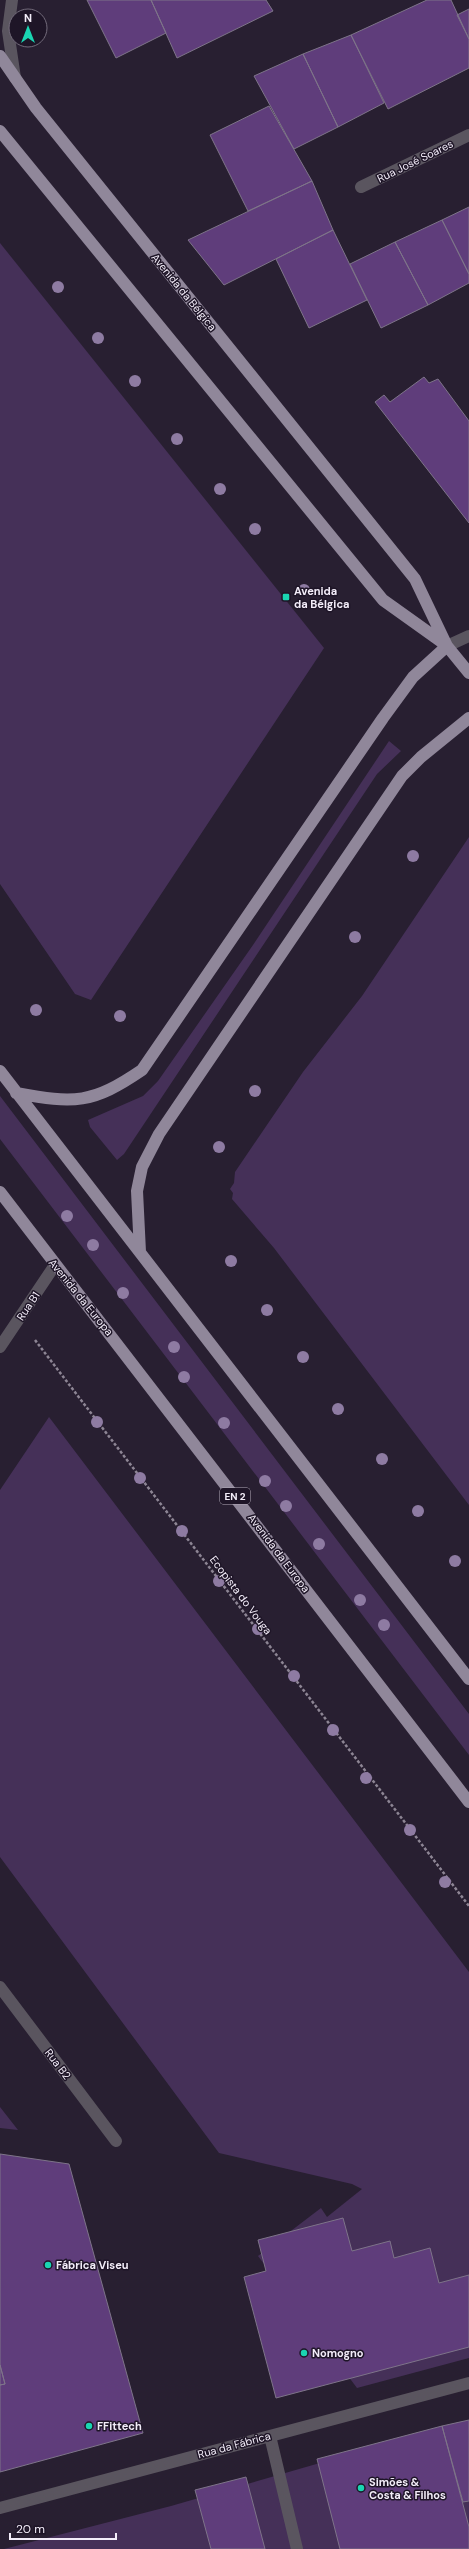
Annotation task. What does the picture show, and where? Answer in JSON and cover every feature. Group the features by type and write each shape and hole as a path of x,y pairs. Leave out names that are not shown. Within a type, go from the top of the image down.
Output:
{"main road":[{"name":"Avenida da Bélgica","path":"0,56 36,108 415,579 447,646 469,673"},
{"name":"Avenida da Bélgica","path":"0,131 383,600 447,646"},
{"path":"16,1092 51,1100 89,1099 115,1089 142,1070 383,718 413,677 447,646"},
{"path":"140,1252 137,1191 142,1167 159,1134 402,776 421,757 469,718"},
{"path":"0,1071 469,1679"},
{"name":"Avenida da Europa","path":"0,1192 55,1265 128,1355 469,1802"}],"street":[{"path":"12,0 8,31 15,78"},
{"name":"Rua José Soares","path":"361,187 469,134"},
{"path":"447,646 469,636"},
{"name":"Rua B1","path":"0,1347 55,1265"},
{"name":"Rua B2","path":"0,1987 116,2141"},
{"name":"Rua da Fábrica","path":"0,2508 469,2383"},
{"path":"270,2436 297,2549"}],"path":[{"name":"Ecopista do Vouga","path":"19,1318 469,1906"}],"shaded area":[{"path":"0,243 324,648 91,1000 75,994 0,884"},
{"path":"389,741 401,751 377,774 124,1154 117,1160 90,1127 88,1120 143,1096 158,1081 253,945"},
{"path":"469,837 469,1505 274,1248 232,1199 233,1193 230,1189 234,1183 235,1172 303,1072 362,996"},
{"path":"0,1096 469,1714 469,1755 0,1139"},
{"path":"49,1417 469,1972 469,2358 357,2388 258,2256 321,2208 327,2217 362,2189 352,2184 219,2153 0,1857 0,1490"},
{"path":"0,2107 18,2130 0,2128"},
{"path":"469,2420 469,2549 4,2549 171,2506"}],"building":[{"path":"87,0 151,0 166,33 116,58"},
{"path":"151,0 266,0 273,11 177,58"},
{"path":"427,0 451,0 469,39 469,68 388,109 351,35"},
{"path":"469,9 469,39 457,15"},
{"path":"351,35 384,103 338,127 303,54"},
{"path":"303,54 338,127 294,149 254,76"},
{"path":"269,106 312,181 248,211 210,135"},
{"path":"312,181 333,230 224,285 188,240"},
{"path":"469,207 469,274 442,220"},
{"path":"442,220 469,274 469,283 428,305 395,242"},
{"path":"333,230 367,300 309,328 276,259"},
{"path":"395,242 428,305 381,328 350,264"},
{"path":"424,377 429,383 438,379 469,421 469,523 375,402 384,395 390,402"},
{"name":"Fábrica Viseu","path":"0,2154 69,2164 143,2433 0,2472 0,2385 5,2384 0,2365"},
{"path":"343,2218 352,2251 390,2241 394,2258 430,2248 439,2283 469,2275 469,2347 276,2398 244,2277 266,2271 258,2240"},
{"path":"0,2365 5,2384 0,2385"},
{"path":"469,2420 469,2501 463,2502 442,2426"},
{"path":"442,2426 469,2527 469,2549 340,2549 317,2459"},
{"path":"246,2477 265,2549 211,2549 195,2490"}],"place":[{"name":"Avenida da Bélgica","path":"286,597"},
{"name":"Fábrica Viseu","path":"48,2265"},
{"name":"Nomogno","path":"304,2353"},
{"name":"FFittech","path":"89,2426"},
{"name":"Simões & Costa & Filhos","path":"361,2488"}]}
